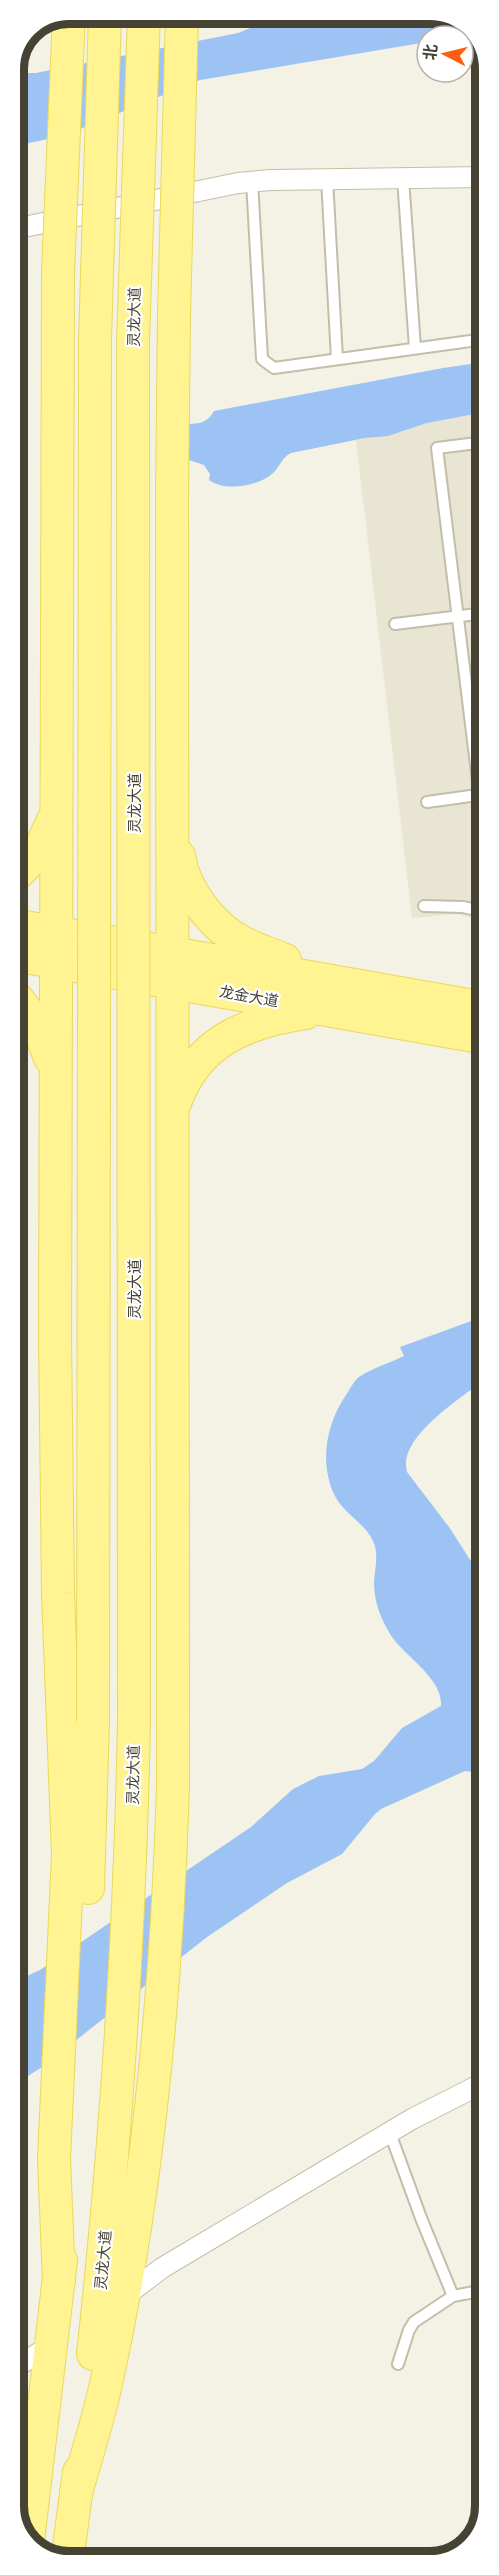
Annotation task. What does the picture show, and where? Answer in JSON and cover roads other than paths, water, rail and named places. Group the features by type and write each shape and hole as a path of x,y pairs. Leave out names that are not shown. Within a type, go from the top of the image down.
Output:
{"main road":[{"path":"59,2281 54,2159 68,1854 58,1582 56,799 58,272 68,24"},
{"path":"30,2527 59,2281 76,2095 88,1880 93,1721 95,340 105,24"},
{"name":"灵龙大道","path":"68,2551 97,2316 120,2060 131,1845 134,1721 133,341 144,24"},
{"path":"76,2493 106,2386 140,2190 158,2039 168,1910 172,1805 172,496 182,24"},
{"path":"24,869 46,841 56,799"},
{"path":"172,818 180,864 186,879 215,921 241,942 334,996"},
{"name":"龙金大道","path":"24,930 56,947 172,968 334,996 475,1012"},
{"name":"龙金大道","path":"24,953 56,947"},
{"path":"172,1115 188,1074 220,1040 233,1032 276,1019 334,996"},
{"path":"24,1007 36,1022 56,1074"}],"street":[{"path":"24,227 191,191 252,181 475,177"},
{"path":"97,2316 162,2268 443,2102 475,2087"},
{"path":"24,2362 52,2345"}],"lane":[{"path":"403,178 415,348"},
{"path":"327,179 337,359"},
{"path":"252,181 262,359 274,368 475,340"},
{"path":"475,443 438,448 475,738"},
{"path":"395,624 475,615"},
{"path":"427,802 475,796"},
{"path":"424,906 463,907 475,910"},
{"path":"390,2133 421,2218 453,2295"},
{"path":"398,2364 411,2326 453,2295 475,2292"}],"water":[{"path":"260,24 415,24 415,44 200,80 63,136 24,144 24,73 36,73 238,33"},
{"path":"475,363 475,414 427,423 388,436 365,438 291,453 266,478 241,486 216,484 209,480 210,474 204,465 183,458 183,424 201,422 208,419 214,411"},
{"path":"475,1320 475,1387 421,1432 412,1445 407,1459 407,1472 449,1527 475,1567 475,1772 465,1771 381,1809 342,1854 287,1883 207,1937 42,2067 24,2079 24,1977 40,1970 251,1827 293,1789 319,1776 362,1769 374,1761 402,1728 441,1706 440,1696 430,1678 398,1645 381,1617 374,1589 375,1546 365,1529 335,1496 327,1469 327,1442 341,1403 359,1377 404,1356 400,1347"}]}
